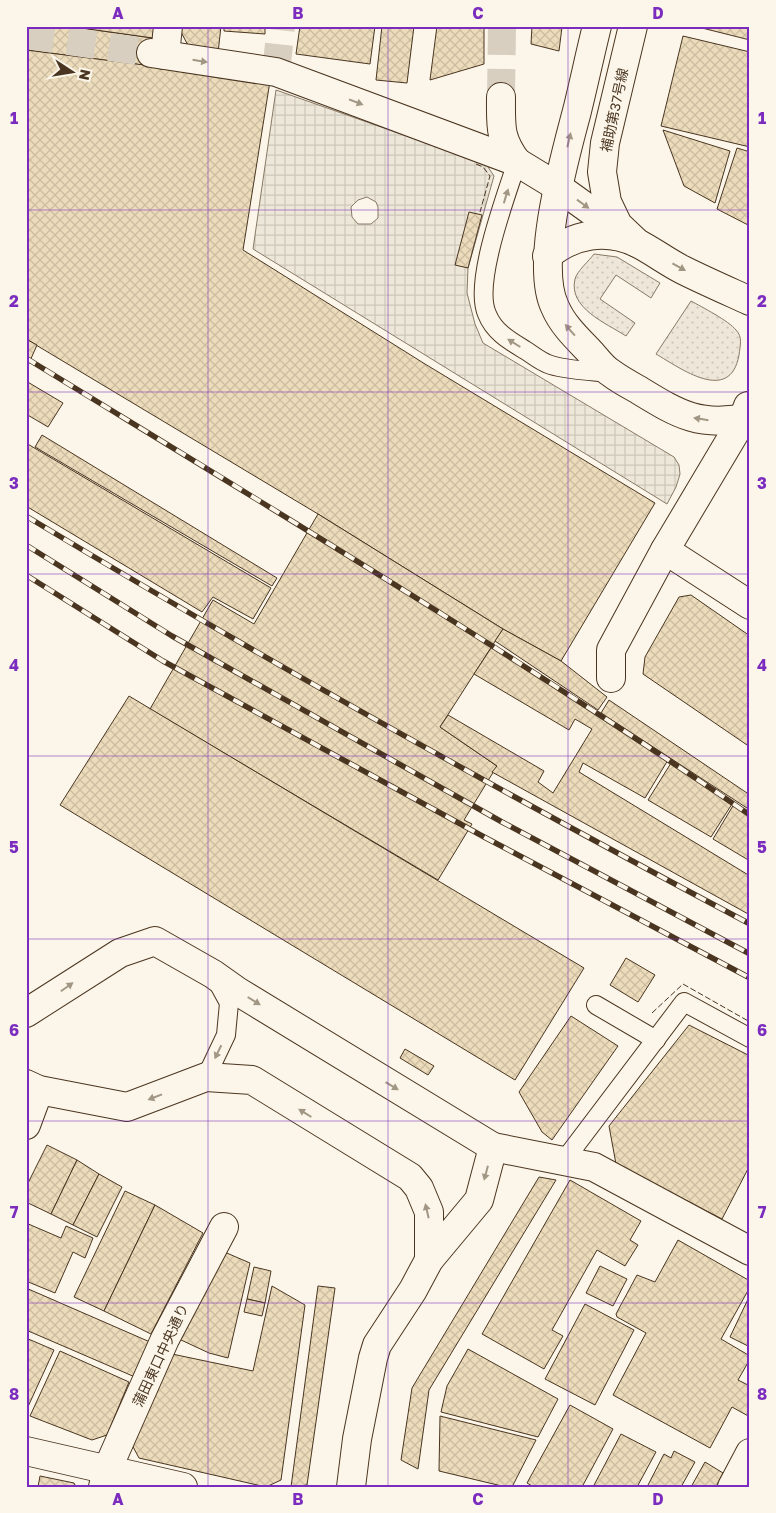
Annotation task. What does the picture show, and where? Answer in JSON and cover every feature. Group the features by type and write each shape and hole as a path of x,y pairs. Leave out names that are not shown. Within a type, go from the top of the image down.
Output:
{"street":[{"path":"168,26 158,54 276,72 517,162 558,187 637,243 683,270 739,296 750,324"},
{"path":"597,26 558,187 548,256 548,282 554,306 566,326 609,373 675,412 692,418 711,421 747,412"},
{"name":"補助第37号線","path":"633,26 605,143 602,172 607,202 618,225 637,243"},
{"path":"501,98 502,133 506,148 517,162"},
{"path":"548,256 568,241 588,234 613,236 637,243"},
{"path":"611,678 611,650 665,550 747,412"},
{"path":"665,550 750,605"},
{"path":"26,1013 120,954 155,941 213,974 492,1147 594,1167 750,1250"},
{"path":"26,1125 33,1087 127,1107 206,1077 252,1080 410,1177 419,1188 429,1212 429,1260"},
{"path":"350,1487 357,1439 377,1345 413,1290 429,1260 479,1200 492,1147"},
{"name":"蒲田東口中央通り","path":"105,1478 165,1340 224,1227"},
{"path":"26,1451 105,1478 183,1487"},
{"path":"732,1487 750,1453"}],"lane":[{"path":"517,162 496,229 483,285 483,301 487,315 495,328 508,339 548,364 609,373"},
{"path":"206,1077 226,1036 229,1003 213,974"},
{"path":"564,1162 684,1002 750,1038"},
{"path":"596,1005 656,1040"}],"shaded area":[{"path":"276,90 486,164 494,176 468,268 467,293 475,324 483,343 674,457 679,465 680,474 667,504 253,249","holes":["367,197 376,202 378,218 371,224 358,224 352,217 351,207 358,200"]},
{"path":"594,254 617,257 660,283 651,298 616,275 600,299 635,323 626,336 590,314 577,298 574,289 576,276"},
{"path":"691,301 728,323 740,336 739,355 734,370 726,378 715,380 690,374 656,354"}],"building":[{"path":"26,26 67,26 153,38 150,66 26,50"},
{"path":"67,26 154,26 153,38"},
{"path":"182,26 221,26 218,53 192,53 181,32"},
{"path":"224,26 265,26 265,34 224,31"},
{"path":"300,26 375,26 370,64 296,54"},
{"path":"382,26 414,26 407,83 376,80"},
{"path":"437,26 484,26 484,64 430,80"},
{"path":"532,26 562,27 559,51 531,44"},
{"path":"694,26 750,26 750,40"},
{"path":"683,36 750,52 750,147 661,126"},
{"path":"26,50 270,81 243,250 425,364 655,503 561,661 503,629 318,514 26,339"},
{"path":"663,130 730,151 715,203 684,186"},
{"path":"737,148 750,152 750,226 717,209"},
{"path":"469,212 482,215 468,268 455,265"},
{"path":"26,339 37,345 26,370"},
{"path":"26,381 63,403 48,427 26,414"},
{"path":"42,435 277,578 272,586 35,447"},
{"path":"26,443 271,588 253,619 213,597 202,612 26,506"},
{"path":"318,514 503,629 440,727 497,766 464,820 472,824 438,880 150,709 213,600 254,624"},
{"path":"691,595 750,636 750,747 643,674 645,657 679,597"},
{"path":"503,629 561,661 607,697 598,710 495,641"},
{"path":"493,645 668,760 645,798 583,763 579,772 750,876 750,915 492,772 497,766 440,727 448,715 544,771 538,782 553,793 592,729 575,719 569,730 474,674"},
{"path":"129,696 584,968 515,1080 60,805"},
{"path":"609,700 750,795 750,810 601,713"},
{"path":"671,763 732,804 711,837 648,800"},
{"path":"734,804 750,814 750,861 713,839"},
{"path":"626,958 655,975 638,1002 610,985"},
{"path":"571,1016 618,1046 552,1140 542,1132 519,1092"},
{"path":"689,1025 750,1056 750,1165 722,1219 616,1164 609,1126"},
{"path":"405,1049 434,1066 428,1075 400,1058"},
{"path":"47,1145 77,1160 51,1214 26,1202 26,1187"},
{"path":"77,1160 99,1174 73,1225 51,1214"},
{"path":"99,1174 122,1187 97,1237 73,1225"},
{"path":"539,1177 556,1180 429,1390 418,1469 401,1460 412,1388"},
{"path":"570,1180 641,1221 630,1240 638,1245 625,1266 597,1250 552,1330 563,1336 544,1369 482,1334"},
{"path":"125,1191 155,1205 104,1311 74,1297"},
{"path":"155,1205 203,1233 151,1334 104,1311"},
{"path":"26,1223 61,1238 66,1226 93,1238 85,1258 73,1252 55,1293 26,1281"},
{"path":"678,1240 750,1281 750,1287 721,1339 750,1356 738,1380 750,1386 750,1417 732,1407 710,1448 613,1395 646,1333 617,1317 616,1314 637,1275 655,1282"},
{"path":"222,1251 250,1263 228,1358 209,1353 179,1339"},
{"path":"600,1266 627,1279 613,1306 586,1293"},
{"path":"254,1267 271,1271 265,1303 247,1299"},
{"path":"272,1286 305,1305 281,1480 266,1487 139,1458 131,1443 172,1354 253,1371"},
{"path":"318,1286 335,1288 307,1485 291,1487"},
{"path":"26,1288 150,1342 135,1377 26,1330"},
{"path":"750,1295 750,1347 730,1337"},
{"path":"247,1299 265,1303 262,1316 244,1312"},
{"path":"585,1304 634,1330 595,1405 545,1379"},
{"path":"26,1338 54,1350 26,1411"},
{"path":"468,1349 558,1399 538,1437 441,1412 447,1386"},
{"path":"60,1351 129,1382 107,1435 92,1440 30,1416"},
{"path":"570,1405 613,1429 582,1487 534,1487 527,1483"},
{"path":"440,1416 536,1440 512,1487 439,1471"},
{"path":"621,1434 656,1452 637,1487 593,1487"},
{"path":"674,1451 695,1462 681,1487 647,1487 664,1454 671,1458"},
{"path":"705,1462 723,1473 716,1487 691,1487"},
{"path":"40,1476 74,1483 76,1487 38,1487"}],"tunnel":[{"path":"276,72 281,26"},
{"path":"501,97 502,26"},
{"path":"26,35 151,53"}],"railway":[{"path":"26,358 481,639 750,815"},
{"path":"26,516 205,622 385,725 567,826 750,924"},
{"path":"26,545 172,636 502,822 750,954"},
{"path":"26,575 163,661 486,838 750,978"}],"fence":[{"path":"476,164 483,167 490,176 480,212"},
{"path":"652,1013 683,984 750,1022"}]}
